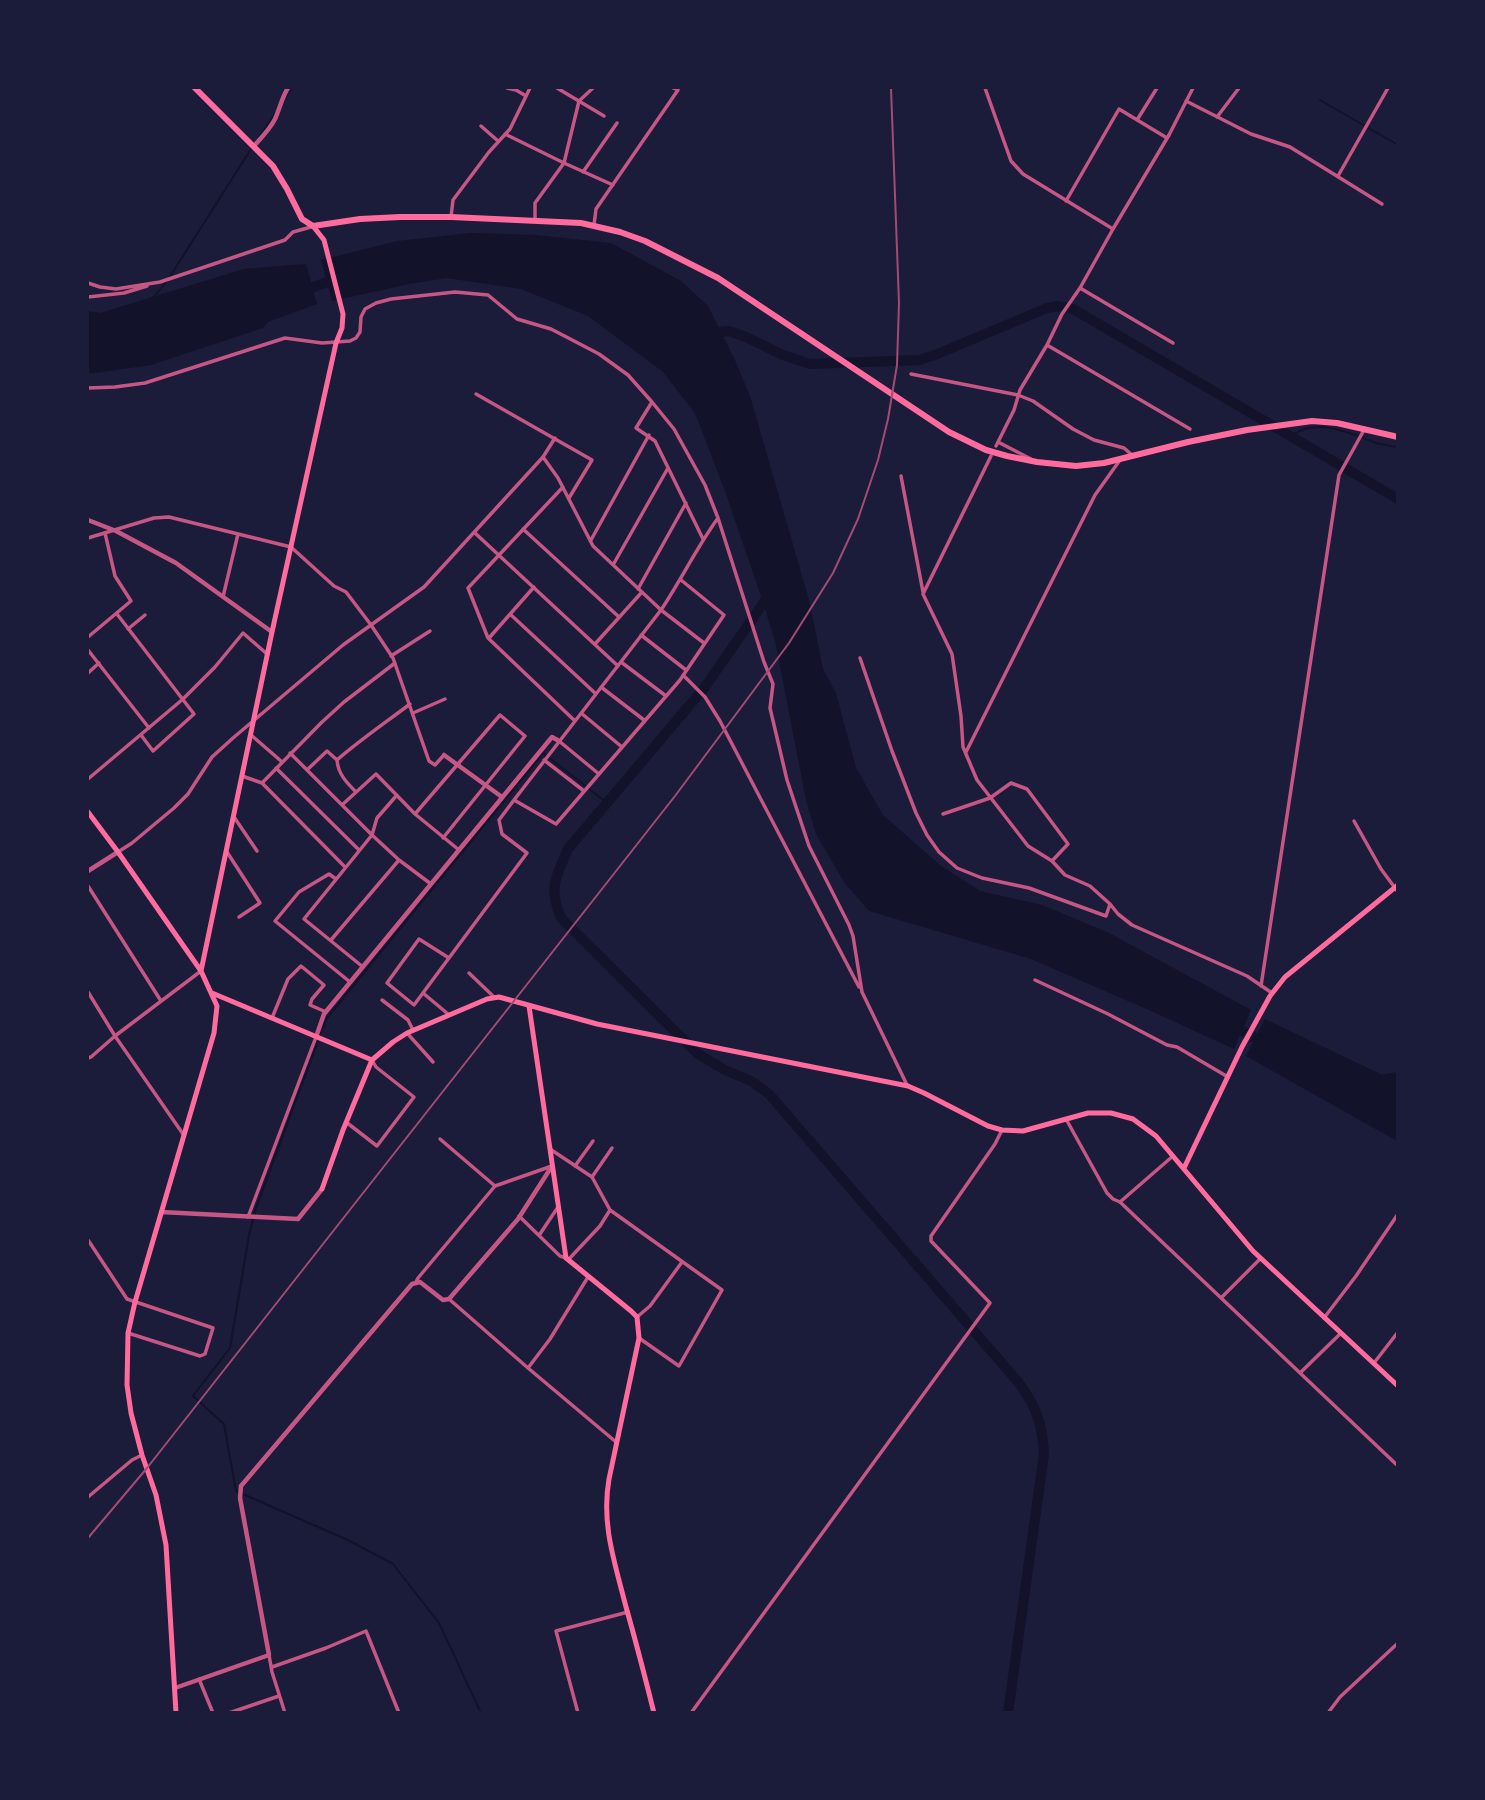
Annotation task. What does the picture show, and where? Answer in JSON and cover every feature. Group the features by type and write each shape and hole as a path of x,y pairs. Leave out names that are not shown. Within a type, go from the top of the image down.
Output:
{"main road":[{"path":"195,88 273,166 288,189 302,219 313,226 324,240 343,314 267,654 201,971"},
{"path":"313,226 360,219 450,217 580,223 620,232 645,241 718,278 949,432 986,450 1037,462 1076,466 1104,463 1247,430 1312,421 1337,423 1398,437"},
{"path":"88,812 201,971 216,1006 214,1033 128,1333 127,1385 131,1413 156,1495 166,1545 176,1713"},
{"path":"1184,1168 1271,995 1285,977 1396,888"},
{"path":"212,993 372,1060"},
{"path":"322,1189 372,1060 410,1031 448,1014 494,997 511,1000 597,1024 908,1086 988,1126 1002,1130 1023,1131 1088,1113 1102,1112 1133,1119 1156,1136 1260,1259 1398,1386"},
{"path":"529,1006 567,1260 637,1317 639,1338 607,1491 606,1521 654,1713"}],"street":[{"path":"254,146 266,133 289,88"},
{"path":"507,88 526,96"},
{"path":"450,217 453,201 510,129 530,88"},
{"path":"557,88 604,117"},
{"path":"535,221 536,204 564,163 579,101 593,88"},
{"path":"594,226 596,209 678,90 673,88"},
{"path":"985,88 1011,161 1023,174 1113,229"},
{"path":"1137,120 1157,88"},
{"path":"1037,462 997,444 1014,410 1018,395 1062,314 1080,288 1167,138 1192,88"},
{"path":"1217,117 1239,88"},
{"path":"1338,176 1388,88"},
{"path":"1186,101 1251,134 1290,147 1382,204"},
{"path":"1066,201 1119,109 1167,138"},
{"path":"583,172 617,123"},
{"path":"481,126 498,141"},
{"path":"505,134 613,185"},
{"path":"88,296 124,293 160,282 285,240 293,232 313,226"},
{"path":"88,283 116,289 160,282"},
{"path":"1080,288 1173,343"},
{"path":"88,388 145,383 285,338 322,343 350,341 360,332 361,317 365,309 376,303 455,292 488,295 517,319 551,329 599,354 628,375 674,429 705,485 718,518 773,684 770,708 787,780 809,846 853,936 862,992"},
{"path":"1047,345 1189,429"},
{"path":"911,374 1018,395 1033,401 1073,429 1094,440 1124,448 1134,456"},
{"path":"475,394 592,460 569,498"},
{"path":"653,402 636,428 655,441 703,539"},
{"path":"1261,986 1339,475 1364,429"},
{"path":"590,542 649,435"},
{"path":"88,871 132,843 174,808 188,794 212,757 343,645 424,587 543,457 555,438"},
{"path":"923,594 991,456"},
{"path":"543,457 563,487 590,542 661,610 705,643"},
{"path":"966,752 1095,495 1120,460"},
{"path":"613,565 668,468"},
{"path":"901,476 923,594 952,654 963,747 977,780 1028,846 1052,861 1065,876 1090,886 1132,925 1236,971 1271,995"},
{"path":"563,487 468,588 488,638 575,721"},
{"path":"595,644 640,591 685,503"},
{"path":"88,538 153,518 169,517 291,547 334,586 346,592 391,656 429,761 435,765 444,755 502,797"},
{"path":"449,958 419,939 387,984 414,1005 423,992 449,958 527,853 502,834 499,820 661,610 718,518"},
{"path":"88,520 116,531 176,563 272,632"},
{"path":"523,529 619,617"},
{"path":"475,533 595,644 666,696"},
{"path":"88,637 131,601 115,576 105,534"},
{"path":"223,597 238,534"},
{"path":"514,800 556,824 683,675 724,615 681,580"},
{"path":"488,638 534,587"},
{"path":"117,614 194,714 153,751 141,735"},
{"path":"510,614 596,694"},
{"path":"128,629 145,615"},
{"path":"391,656 430,631"},
{"path":"88,779 183,699 243,634 267,654"},
{"path":"642,635 686,670"},
{"path":"88,650 149,727"},
{"path":"860,658 916,813 939,852 957,868 982,878 1029,888 1106,916 1110,904"},
{"path":"88,673 99,663"},
{"path":"262,783 344,702 395,663"},
{"path":"683,675 705,697 720,721 862,992 908,1086"},
{"path":"601,687 645,721"},
{"path":"413,713 445,699"},
{"path":"337,761 355,744 410,704"},
{"path":"581,713 622,747"},
{"path":"415,814 500,715 525,736 443,838"},
{"path":"251,735 281,762"},
{"path":"248,1217 326,1012 552,737 599,774"},
{"path":"307,770 327,751 337,761 343,779 356,792"},
{"path":"290,753 372,835 431,884"},
{"path":"544,761 584,792"},
{"path":"276,768 359,850"},
{"path":"342,805 376,774 415,814 458,850"},
{"path":"242,776 262,783 345,867"},
{"path":"943,814 990,797 1011,783 1027,789 1068,844 1052,861"},
{"path":"363,967 304,919 372,835 377,818 397,795"},
{"path":"234,817 257,851"},
{"path":"1354,821 1396,888"},
{"path":"227,852 260,903 239,917"},
{"path":"331,940 399,860"},
{"path":"336,879 329,874 299,892 275,920 350,982"},
{"path":"88,886 161,1002"},
{"path":"272,1018 288,979 301,966 324,985 310,1005 326,1012"},
{"path":"88,1058 201,971"},
{"path":"469,973 494,997"},
{"path":"1035,980 1167,1045 1177,1047 1229,1076"},
{"path":"88,992 115,1036 184,1135"},
{"path":"423,992 448,1014"},
{"path":"382,1000 408,1020 410,1031 433,1062"},
{"path":"346,1122 377,1146 414,1097 376,1067 372,1060"},
{"path":"1066,1119 1107,1193 1120,1202 1398,1466"},
{"path":"691,1713 990,1303 931,1241 931,1236 1002,1130"},
{"path":"440,1139 495,1186"},
{"path":"575,1166 593,1141"},
{"path":"550,1148 592,1177 610,1210 722,1290 679,1366 639,1338"},
{"path":"592,1177 612,1148"},
{"path":"1120,1202 1173,1156"},
{"path":"285,1713 272,1672 240,1498 241,1486 495,1186 552,1166"},
{"path":"416,1282 423,1284 443,1300 449,1299 519,1216 552,1166"},
{"path":"161,1212 298,1219 322,1189"},
{"path":"539,1235 558,1207"},
{"path":"519,1216 567,1260 600,1226 610,1210"},
{"path":"1324,1319 1398,1214"},
{"path":"88,1240 127,1299 213,1328 205,1354 200,1356 128,1333"},
{"path":"1221,1298 1260,1259"},
{"path":"637,1317 650,1306 683,1262"},
{"path":"528,1368 550,1339 588,1277"},
{"path":"449,1299 616,1442"},
{"path":"1374,1364 1398,1332"},
{"path":"1300,1373 1340,1334"},
{"path":"88,1497 132,1460 142,1455"},
{"path":"578,1713 556,1631 628,1612"},
{"path":"272,1667 366,1631 399,1713"},
{"path":"1328,1713 1340,1697 1398,1643"},
{"path":"175,1688 269,1655"},
{"path":"199,1679 213,1713"},
{"path":"229,1713 279,1696"}],"shaded area":[{"path":"470,233 535,235 611,243 681,281 708,306 750,396 809,600 823,669 836,693 856,768 883,815 941,866 980,891 1042,905 1109,933 1251,1010 1234,1049 1031,959 869,911 844,882 816,834 806,800 776,645 762,599 695,413 662,371 588,316 521,289 447,278 332,301 321,260 398,241"},
{"path":"306,264 317,304 268,322 263,328 151,365 88,374 88,311 100,313 244,269"},
{"path":"1265,1019 1397,1082 1397,1141 1246,1056"}],"waterway":[{"path":"285,98 292,88"},
{"path":"1320,100 1398,145"},
{"path":"258,139 276,112"},
{"path":"169,278 251,149"},
{"path":"300,292 338,278"},
{"path":"154,297 166,282"},
{"path":"707,333 729,331 810,364 919,360 1047,308 1058,306 1073,309 1398,499"},
{"path":"1292,436 1301,430 1322,427 1398,448"},
{"path":"771,592 705,687 568,849 555,882 555,898 561,918 698,1054 751,1081 769,1094 1019,1383 1030,1400 1040,1425 1044,1454 1008,1713"},
{"path":"320,1035 327,1018 543,753 607,803"},
{"path":"1230,1024 1268,1045"},
{"path":"318,1041 256,1208 230,1348 193,1396 224,1424 236,1491 350,1541 393,1564 439,1623 481,1713"},
{"path":"1377,1081 1398,1077"}],"railway":[{"path":"88,1538 147,1468 675,796 789,643 833,573 858,519 878,460 897,365 899,303 891,88"}]}
